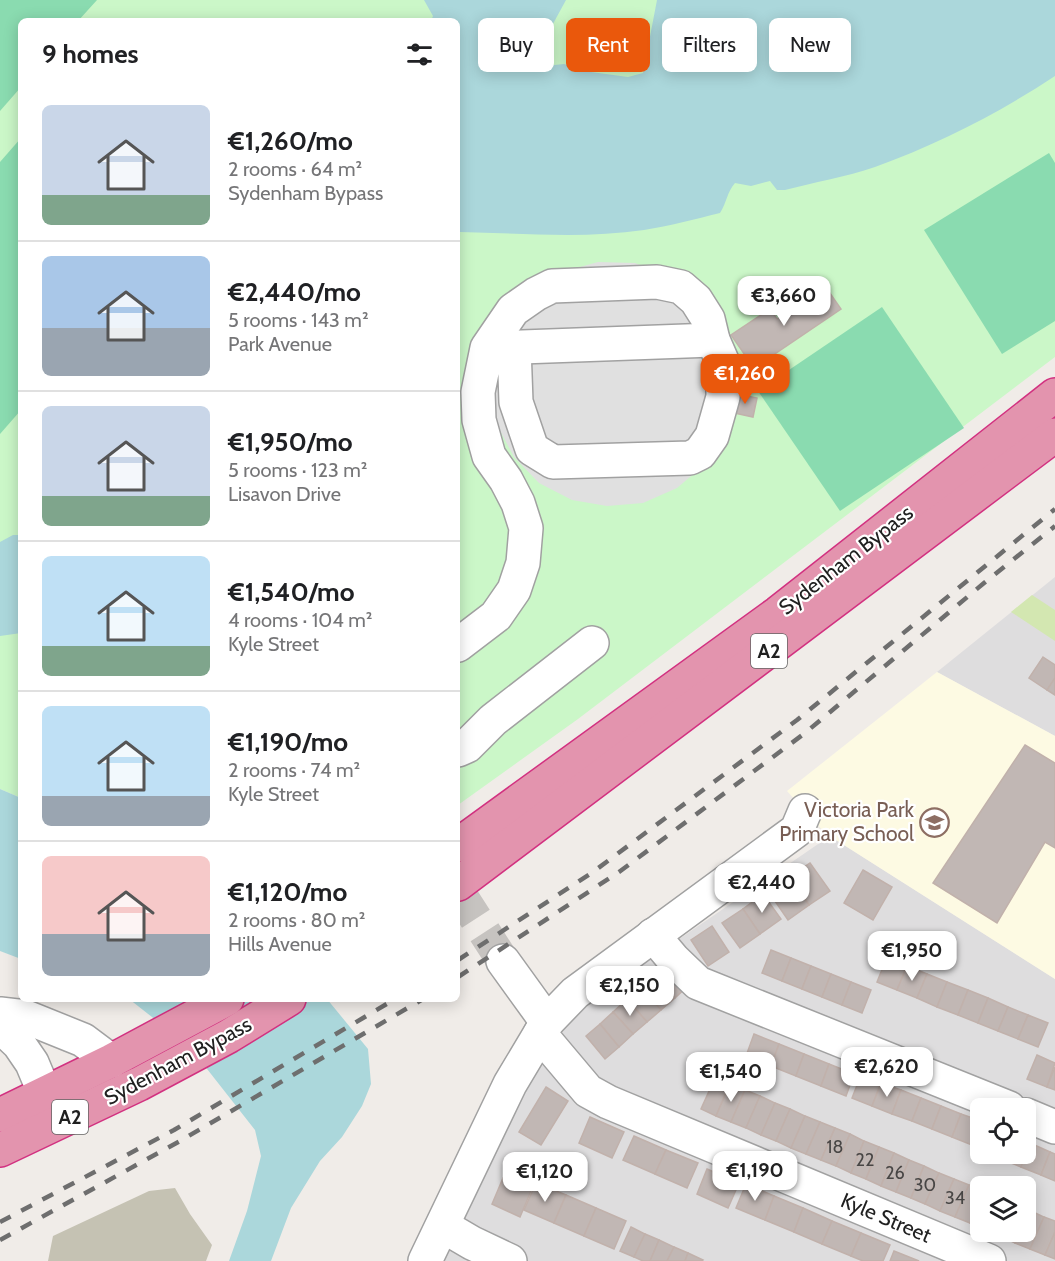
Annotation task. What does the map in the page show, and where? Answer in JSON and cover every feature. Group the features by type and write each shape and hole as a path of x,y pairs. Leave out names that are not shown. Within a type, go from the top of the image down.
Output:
{"highway":[{"name":"Sydenham Bypass","path":"460,844 778,613 1055,395"},
{"name":"Sydenham Bypass","path":"460,882 1055,435"},
{"name":"Sydenham Bypass","path":"0,1115 111,1062 221,1002"},
{"name":"Sydenham Bypass","path":"0,1150 161,1072 229,1036 284,1002"}],"street":[{"path":"460,643 496,616 514,590 524,563 526,528 514,495 489,456 479,420 478,392 500,347 513,310 552,286 657,282 681,287 696,300 708,319 713,340 723,363 723,397 712,436 700,453 690,458 553,462 532,448 500,347"},
{"path":"500,347 713,340"},
{"path":"460,749 467,746 492,720 592,643"},
{"path":"425,1261 510,1084 544,1028 575,993 800,826"},
{"path":"653,935 698,983 984,1098"},
{"name":"Kyle Street","path":"503,961 544,1028 588,1091 608,1102 989,1261"},
{"path":"0,1014 26,1017 82,1040 111,1062"},
{"path":"0,1026 19,1044 32,1063 45,1094"},
{"path":"1036,1119 1055,1127"},
{"path":"443,1226 510,1261"}],"shaded area":[{"path":"598,262 635,263 670,276 722,327 704,465 677,488 643,503 607,506 572,500 539,483 514,457 497,425 490,390 493,354 562,272"},
{"path":"1055,577 1055,736 937,672"},
{"name":"Victoria Park Primary School","path":"937,672 1055,736 1055,979 825,833 787,791"},
{"path":"825,833 1055,979 1055,1261 437,1261 533,1075 569,1022 612,985 824,840"},
{"path":"175,1188 212,1245 206,1261 48,1261 53,1236 149,1191"}],"green space":[{"path":"0,0 1055,0 1055,357 578,719 460,804 460,18 18,18 18,797 0,789"},
{"path":"0,0 97,0 81,18 18,18 18,90 0,111"},
{"path":"18,141 18,413 0,434 0,162"},
{"path":"1049,153 1055,163 1055,321 1002,354 924,230"},
{"path":"882,307 964,428 840,511 758,391"},
{"path":"1032,595 1055,610 1055,641 1011,612"}],"water":[{"path":"424,0 566,0 554,22 554,18 478,18 478,72 554,72 554,65 564,64 566,72 591,72 628,77 650,72 650,36 657,0 1055,0 1055,76 968,127 875,167 785,190 777,190 770,181 751,186 735,183 720,213 621,233 552,235 460,232 460,18 432,18"},
{"path":"13,535 18,535 18,633 0,636 0,542"},
{"path":"0,789 18,797 18,958 0,951"},
{"path":"133,1002 329,1002 368,1049 371,1084 362,1106 342,1137 320,1161 291,1208 271,1261 229,1261 247,1211 261,1156 255,1130 189,1046"}],"building":[{"path":"825,286 841,309 754,368 731,335 770,309 777,319"},
{"path":"737,394 757,398 753,417 734,413"},
{"path":"1043,657 1055,665 1055,678 1047,690 1029,678"},
{"path":"1055,678 1055,695 1047,690"},
{"path":"1025,745 1055,763 1055,848 1045,842 997,923 933,883"},
{"path":"810,863 830,891 809,905 789,877"},
{"path":"863,870 892,887 873,920 844,903"},
{"path":"789,877 809,905 788,920 768,891"},
{"path":"763,894 781,919 760,934 743,909"},
{"path":"743,909 760,934 740,948 722,923"},
{"path":"712,926 729,952 708,966 691,940"},
{"path":"771,950 791,958 782,981 762,973"},
{"path":"887,957 907,966 897,990 877,982"},
{"path":"791,958 811,966 802,989 782,981"},
{"path":"669,963 689,985 675,998 655,975"},
{"path":"811,966 831,974 822,997 802,989"},
{"path":"907,966 927,974 917,998 897,990"},
{"path":"831,974 851,982 842,1005 822,997"},
{"path":"927,974 947,982 937,1007 917,998"},
{"path":"655,975 675,998 661,1010 641,987"},
{"path":"851,982 871,990 862,1013 842,1005"},
{"path":"947,982 968,990 958,1015 937,1007"},
{"path":"641,987 661,1010 647,1022 627,999"},
{"path":"968,990 988,998 978,1023 958,1015"},
{"path":"988,998 1008,1007 998,1031 978,1023"},
{"path":"627,999 647,1022 633,1034 613,1012"},
{"path":"1008,1007 1028,1015 1018,1039 998,1031"},
{"path":"613,1012 633,1034 619,1047 600,1024"},
{"path":"1028,1015 1048,1023 1038,1047 1018,1039"},
{"path":"600,1024 619,1047 605,1059 586,1036"},
{"path":"754,1034 779,1044 771,1066 746,1056"},
{"path":"779,1044 804,1054 796,1076 771,1066"},
{"path":"804,1054 829,1064 821,1086 796,1076"},
{"path":"1037,1055 1055,1063 1047,1087 1027,1079"},
{"path":"829,1064 854,1074 846,1096 821,1086"},
{"path":"1055,1067 1055,1090 1047,1087"},
{"path":"861,1075 881,1083 872,1106 852,1098"},
{"path":"715,1078 730,1084 716,1116 701,1109"},
{"path":"881,1083 901,1090 892,1114 872,1106"},
{"path":"730,1084 745,1090 731,1122 716,1116"},
{"path":"546,1087 568,1101 541,1145 519,1132"},
{"path":"745,1090 760,1096 746,1128 731,1122"},
{"path":"901,1090 921,1098 912,1121 892,1114"},
{"path":"760,1096 775,1103 761,1135 746,1128"},
{"path":"921,1098 941,1106 932,1129 912,1121"},
{"path":"775,1103 790,1109 776,1141 761,1135"},
{"path":"941,1106 961,1114 952,1137 932,1129"},
{"path":"790,1109 805,1116 791,1148 776,1141"},
{"path":"961,1114 970,1117 970,1144 952,1137"},
{"path":"805,1116 820,1122 806,1154 791,1148"},
{"path":"590,1117 624,1132 612,1158 579,1143"},
{"path":"820,1122 835,1128 821,1160 806,1154"},
{"path":"835,1128 850,1134 836,1166 821,1160"},
{"path":"850,1134 864,1141 851,1173 836,1166"},
{"path":"634,1136 666,1150 655,1174 623,1160"},
{"path":"864,1141 879,1147 866,1179 851,1173"},
{"path":"1036,1146 1050,1152 1041,1175 1021,1167 1022,1164 1036,1164"},
{"path":"879,1147 894,1153 881,1186 866,1179"},
{"path":"666,1150 698,1163 687,1188 655,1174"},
{"path":"1050,1152 1055,1154 1055,1181 1041,1175"},
{"path":"894,1153 909,1160 896,1192 881,1186"},
{"path":"909,1160 924,1166 911,1198 896,1192"},
{"path":"924,1166 939,1173 925,1204 911,1198"},
{"path":"707,1169 739,1183 728,1208 697,1194"},
{"path":"939,1173 954,1179 940,1211 925,1204"},
{"path":"503,1178 531,1191 520,1217 492,1204"},
{"path":"954,1179 969,1185 955,1217 940,1211"},
{"path":"536,1183 566,1195 554,1223 524,1210"},
{"path":"746,1184 774,1196 765,1220 736,1208"},
{"path":"969,1185 970,1185 970,1223 955,1217"},
{"path":"566,1195 596,1208 584,1236 554,1223"},
{"path":"774,1196 803,1208 794,1232 765,1220"},
{"path":"596,1208 626,1221 614,1249 584,1236"},
{"path":"803,1208 832,1221 822,1244 794,1232"},
{"path":"1036,1213 1044,1217 1036,1235"},
{"path":"1044,1217 1055,1221 1055,1232 1045,1255 1030,1249 1033,1242 1036,1242 1036,1235"},
{"path":"832,1221 861,1233 851,1256 822,1244"},
{"path":"631,1227 645,1234 634,1257 620,1251"},
{"path":"1055,1232 1055,1259 1045,1255"},
{"path":"861,1233 890,1245 883,1261 863,1261 851,1256"},
{"path":"645,1234 659,1240 650,1261 634,1257"},
{"path":"659,1240 674,1247 667,1261 650,1261"},
{"path":"1015,1242 1033,1242 1030,1249"},
{"path":"674,1247 688,1253 685,1261 667,1261"},
{"path":"894,1251 919,1261 890,1261"},
{"path":"688,1253 703,1260 685,1261"}],"tunnel":[{"path":"460,894 503,961"}],"railway":[{"path":"460,959 593,872 797,720 1055,509"},
{"path":"460,976 619,872 805,733 1055,526"},
{"path":"0,1222 174,1130 390,1002"},
{"path":"0,1240 180,1141 418,1002"}],"place":[{"name":"Victoria Park Primary School","path":"935,822"}]}
